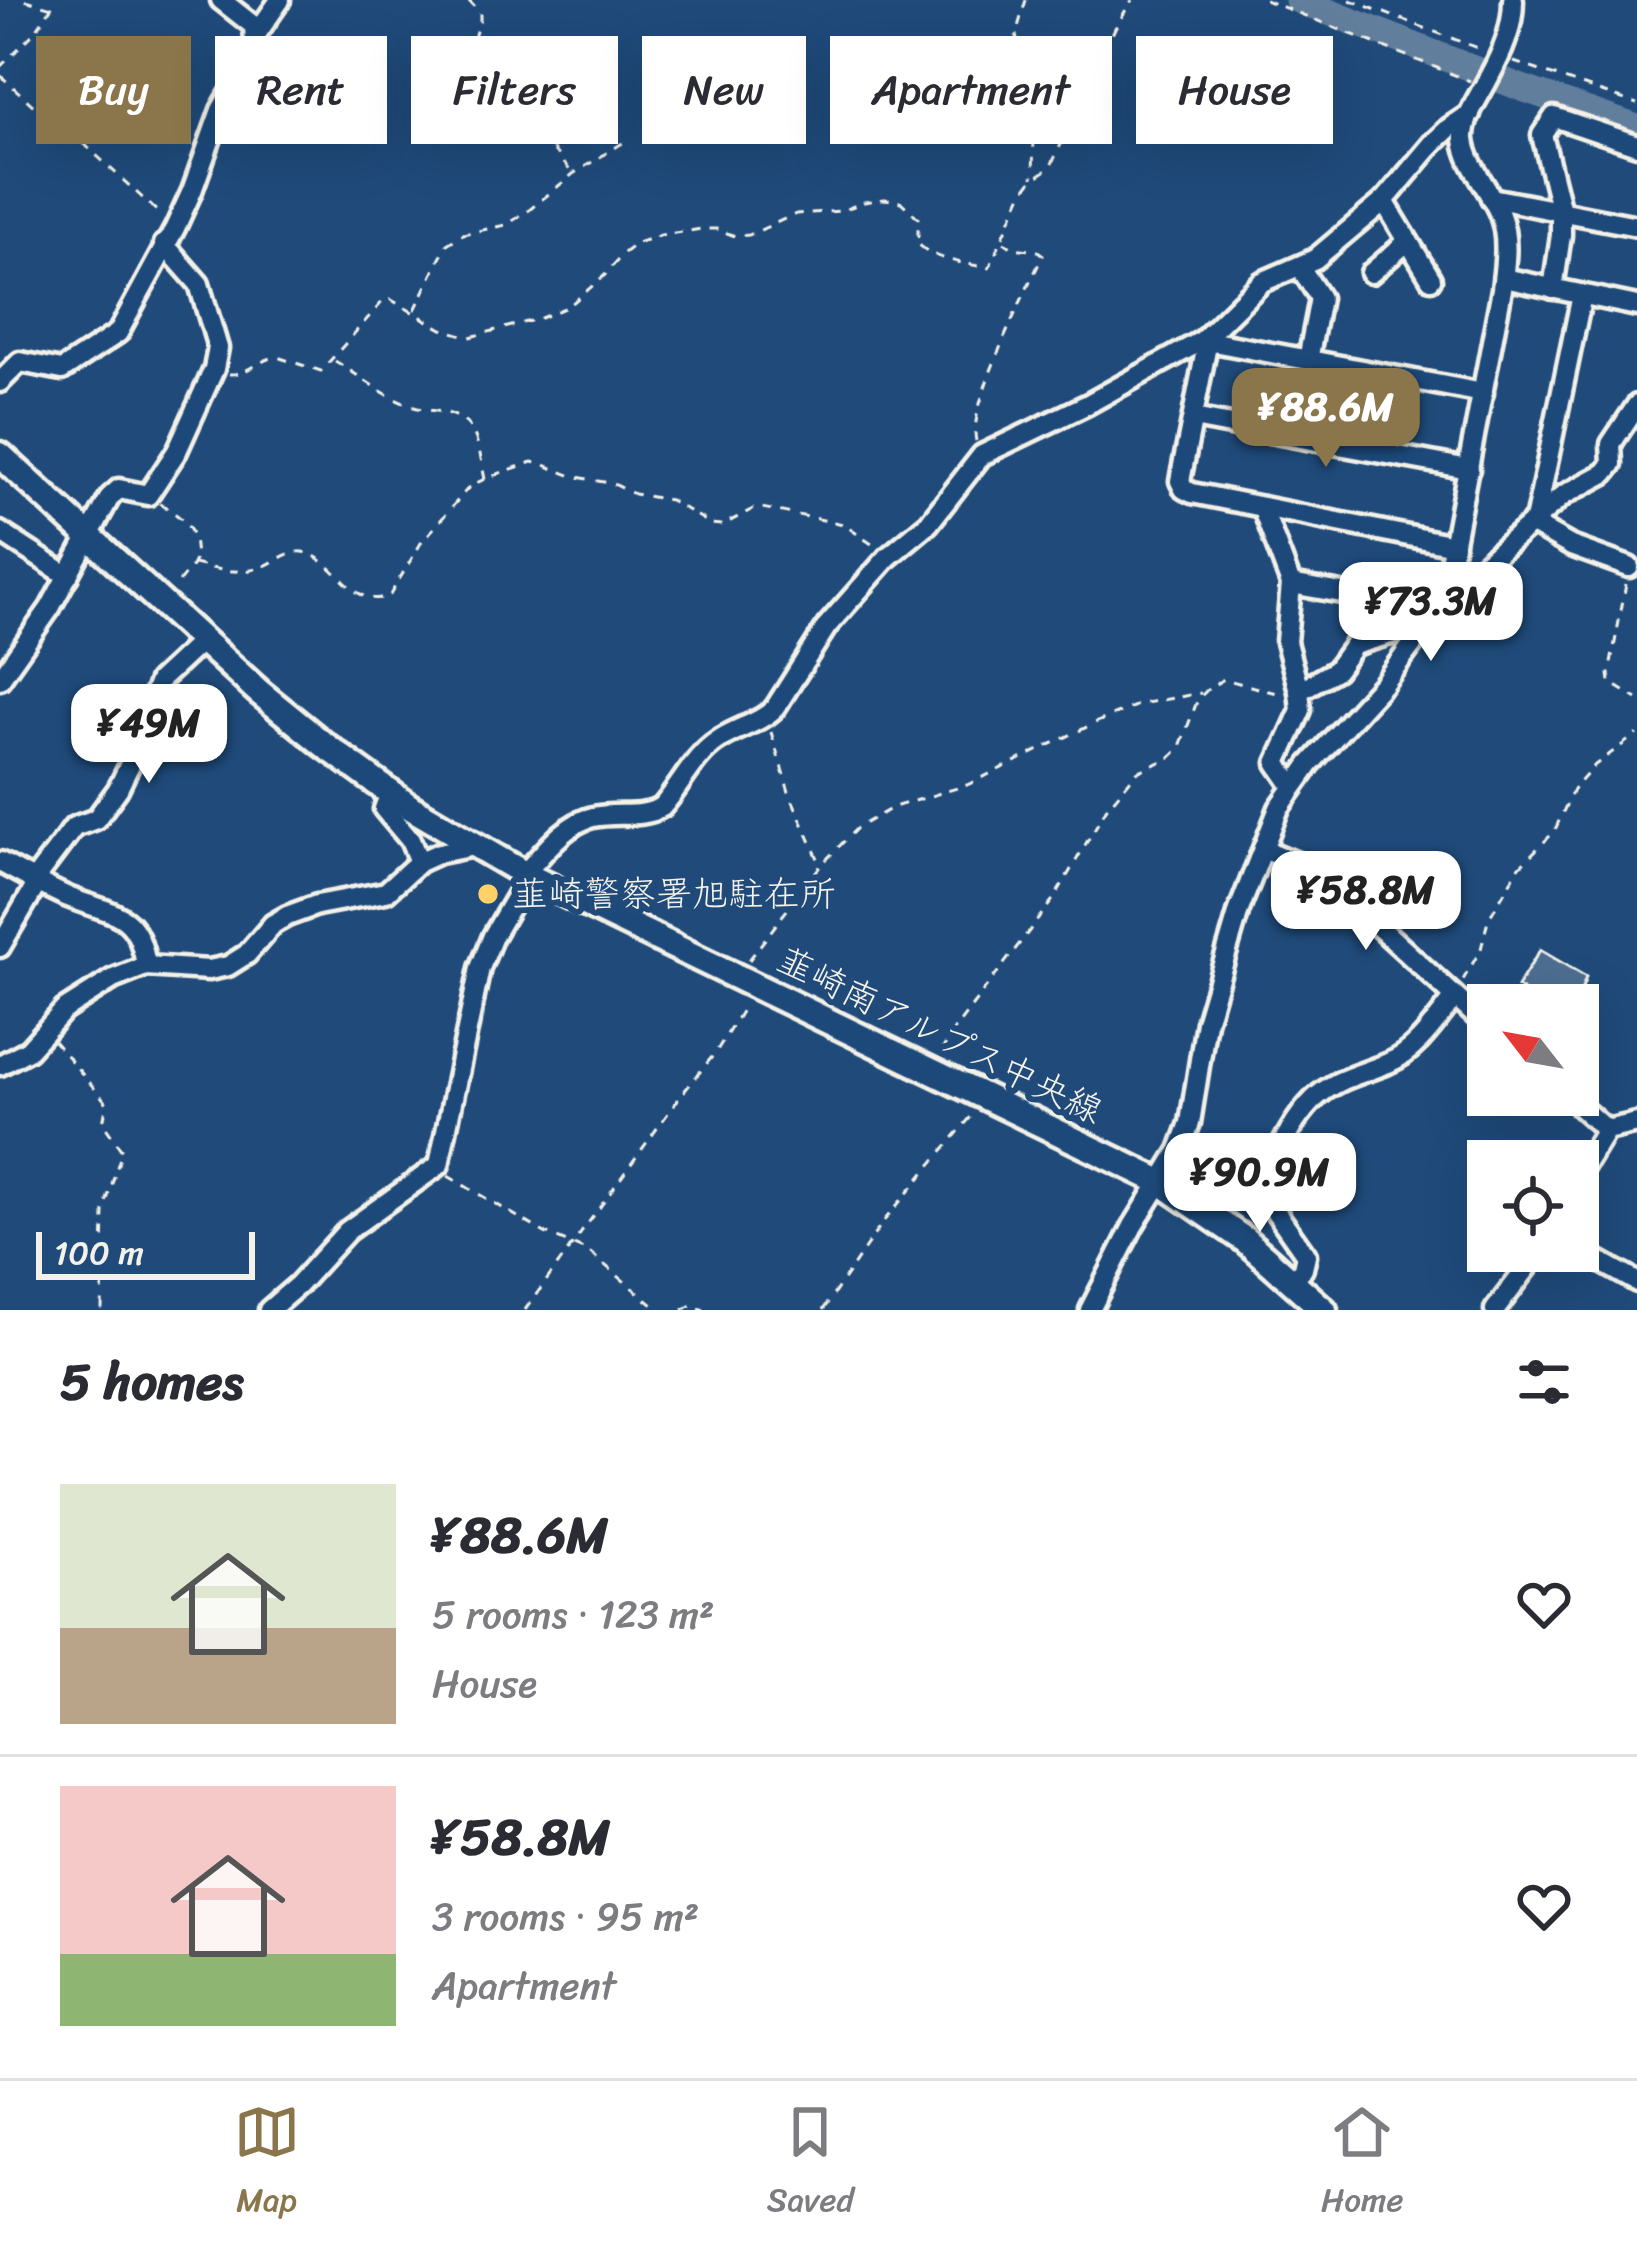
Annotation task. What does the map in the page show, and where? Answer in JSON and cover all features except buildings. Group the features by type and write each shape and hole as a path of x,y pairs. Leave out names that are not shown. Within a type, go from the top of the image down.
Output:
{"main road":[{"name":"韮崎南アルプス中央線","path":"0,455 202,641 322,743 390,793 526,875 1159,1181 1245,1240 1324,1310"}],"street":[{"path":"0,382 20,362 62,370 118,333 192,191 221,110 251,58 254,26 221,0"},
{"path":"254,35 280,0"},
{"path":"1090,1310 1190,1124 1206,1022 1239,910 1279,808 1292,786 1383,684 1417,636 1449,568 1504,278 1500,214 1463,134 1513,23 1513,0"},
{"path":"269,1310 298,1286 347,1231 440,1165 479,968 526,875 554,842 587,818 652,813 662,807 708,748 775,708 827,626 888,557 929,523 982,455 1088,404 1203,340 1262,282 1315,260 1384,201 1433,143 1470,114"},
{"path":"1553,289 1561,211 1542,135 1554,117 1637,145"},
{"path":"1492,198 1637,226"},
{"path":"1384,201 1430,279"},
{"path":"0,679 50,608 110,497 118,489 148,495 177,451 212,373 218,348 205,298 170,236"},
{"path":"1371,273 1408,242"},
{"path":"1300,267 1320,298 1308,360"},
{"path":"1504,278 1637,305"},
{"path":"1533,522 1582,295"},
{"path":"1203,340 1483,393"},
{"path":"1203,340 1206,350 1180,481 1184,489 1454,544"},
{"path":"1432,609 1564,495 1606,473 1612,464 1612,444 1637,405"},
{"path":"1193,418 1469,469"},
{"path":"1262,507 1291,584 1286,642 1301,710 1277,763 1292,786"},
{"path":"1533,522 1571,546 1629,567"},
{"path":"0,532 68,576"},
{"path":"1291,584 1432,609"},
{"path":"1299,692 1336,670 1354,645 1397,632 1417,636"},
{"path":"0,947 36,881 74,827 96,819 118,789 159,681 202,641"},
{"path":"390,793 384,809 410,840 419,862"},
{"path":"0,1065 28,1049 64,1010 113,979 146,967 209,970 228,966 287,916 317,905 386,892 419,862 474,846"},
{"path":"1262,849 1319,872 1467,1009"},
{"path":"0,862 124,919 139,934 146,967"},
{"path":"1184,1198 1259,1188 1315,1099 1357,1072 1391,1063 1428,1031 1454,998"},
{"path":"1590,1116 1606,1130"},
{"path":"1599,1142 1606,1130 1637,1124"},
{"path":"1259,1188 1306,1255 1294,1281"},
{"path":"1599,1261 1637,1282"},
{"path":"1495,1310 1524,1272"}],"path":[{"path":"25,0 52,8"},
{"path":"0,67 36,31 56,0"},
{"path":"468,0 480,13 476,46 488,69 573,174"},
{"path":"1026,0 1016,34 1035,88 1033,179"},
{"path":"212,373 238,374 277,357 321,371 390,299 442,329 470,337 508,328 569,306 637,243 702,229 748,235 796,214 841,211 886,199 901,202 918,218 918,244 933,256 988,268 1023,192 1050,169 1132,0"},
{"path":"1265,0 1486,84"},
{"path":"0,75 59,129 82,143 170,236"},
{"path":"413,313 447,244 463,234 506,225 629,139"},
{"path":"982,455 974,432 988,382 1042,256 1002,241"},
{"path":"334,360 394,398 418,409 435,408 465,422 473,433 485,479"},
{"path":"194,564 242,572 295,552 306,553 364,597 382,599 390,595 421,543 470,486 532,462 634,494 670,500 711,524 723,525 753,508 843,524 888,557"},
{"path":"148,495 189,523 193,533 194,564 181,576 168,610"},
{"path":"1629,567 1609,674 1616,688 1637,699"},
{"path":"525,1310 716,1052 746,982 821,865 857,828 895,807 967,785 1140,704 1203,693 1224,680 1285,696 1299,692"},
{"path":"931,1069 953,1031 1055,897 1106,808 1137,772 1179,749 1203,693"},
{"path":"766,717 789,792 821,865"},
{"path":"1454,998 1481,949 1488,920 1520,866 1554,832 1573,790 1595,765 1637,734"},
{"path":"46,1032 107,1103 103,1123 122,1151 104,1210 102,1310"},
{"path":"823,1310 883,1222 988,1096"},
{"path":"436,1168 545,1234 588,1250 659,1310"},
{"path":"683,1310 692,1305 704,1310"}],"waterway":[{"path":"1298,0 1637,128"}],"place":[{"name":"韮崎警察署旭駐在所","path":"488,894"}]}
